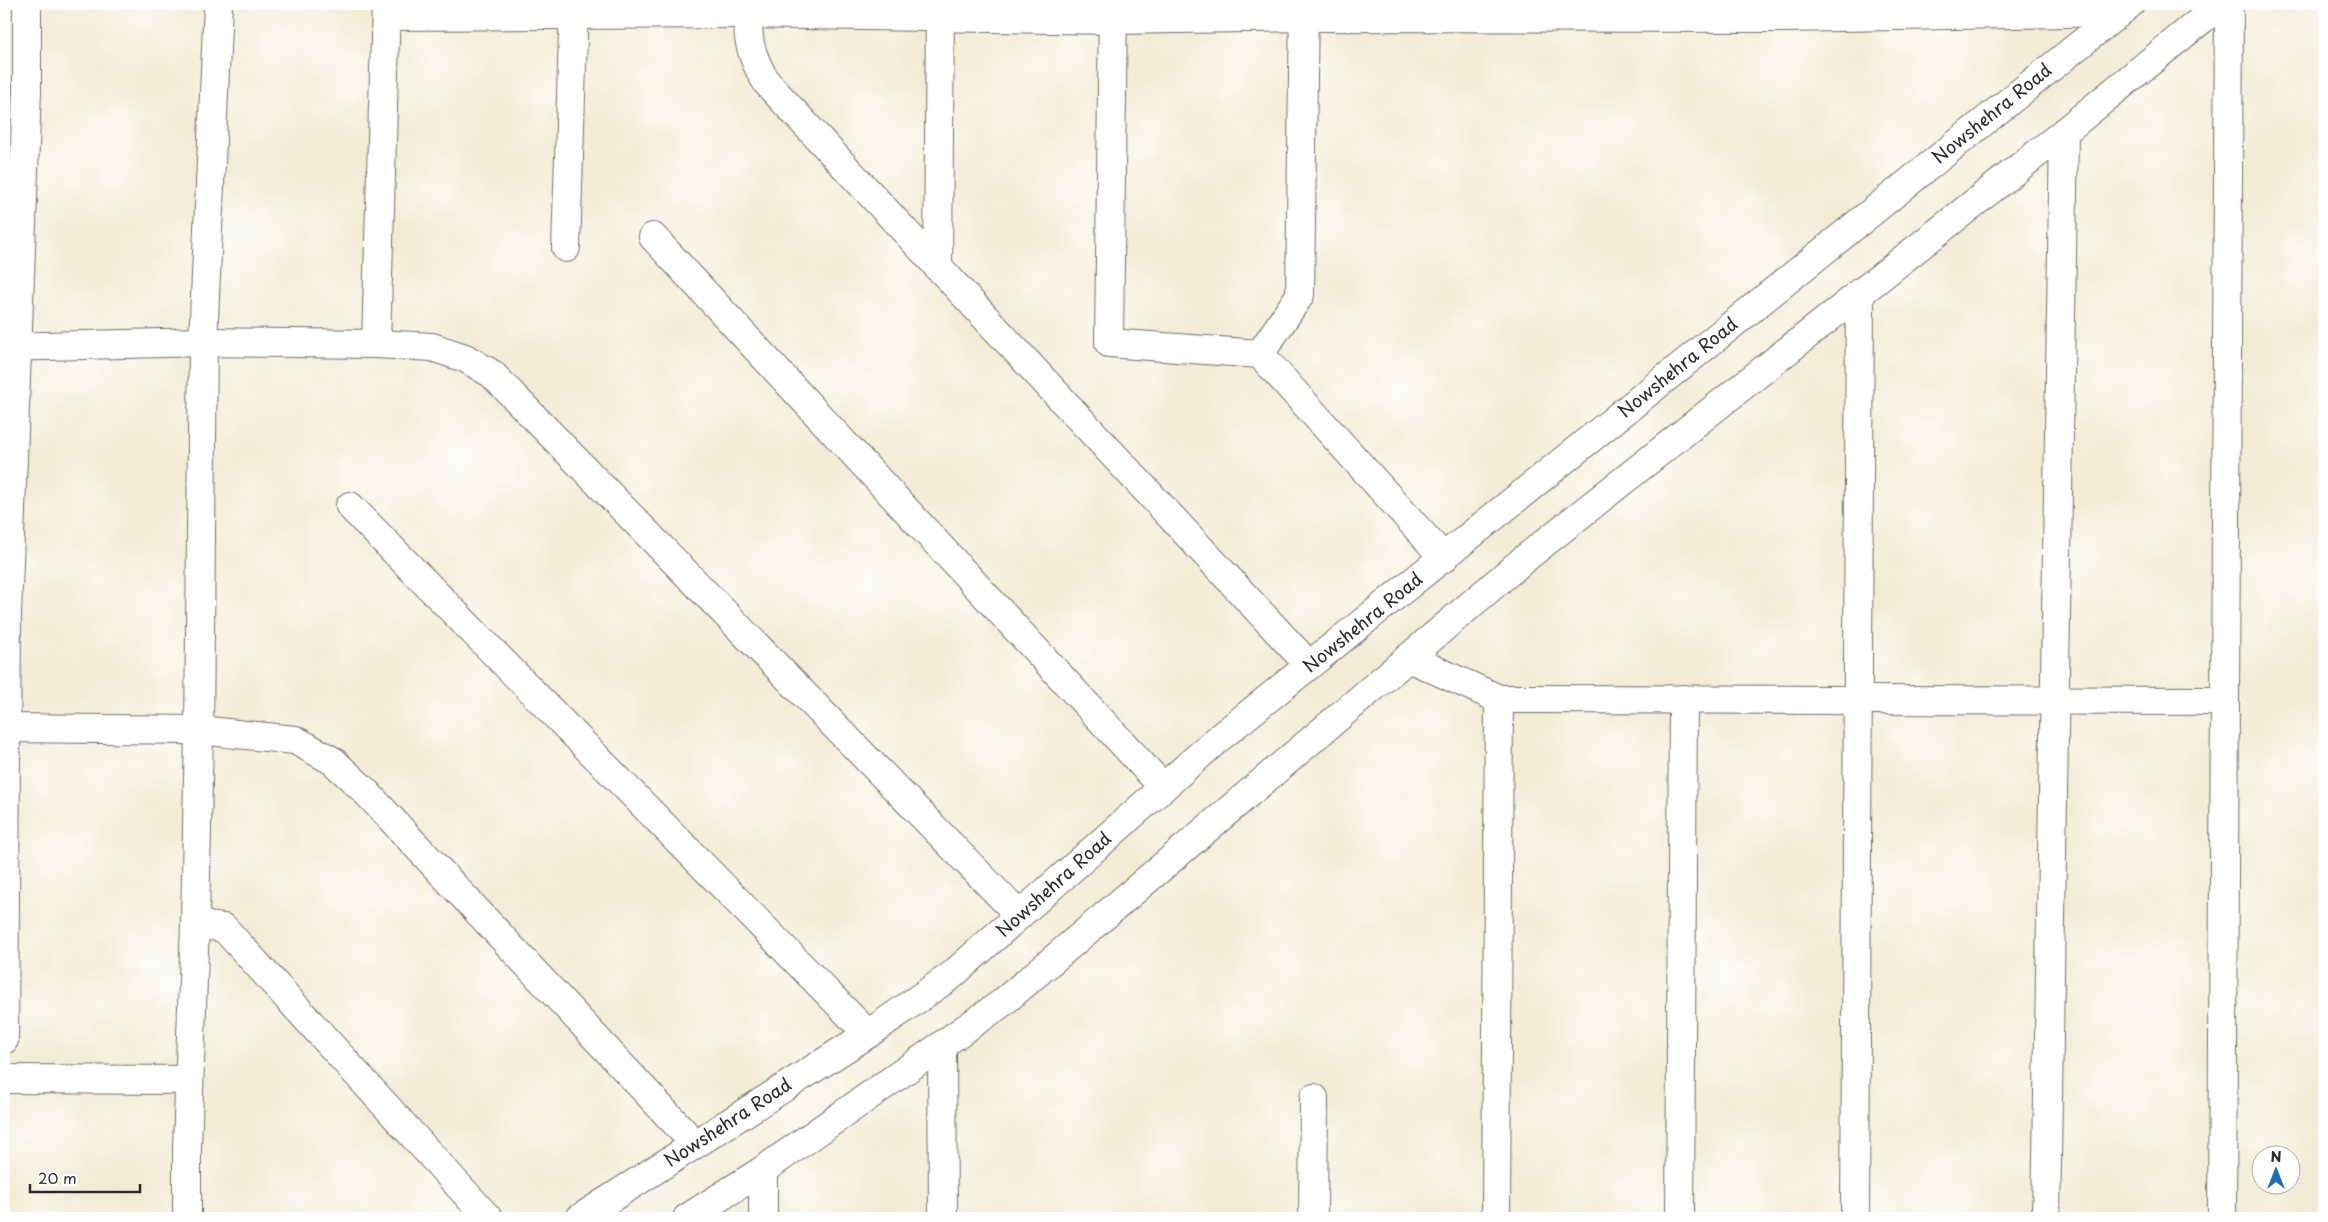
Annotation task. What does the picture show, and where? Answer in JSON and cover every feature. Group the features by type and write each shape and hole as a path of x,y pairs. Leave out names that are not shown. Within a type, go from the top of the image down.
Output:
{"street":[{"path":"4,1040 6,614 11,346 27,92 27,4"},
{"path":"187,1218 187,1147 195,924 199,730 203,342 218,4"},
{"path":"686,1218 763,1170 862,1100 942,1048 1002,1003 1528,556 2064,132 2221,4"},
{"path":"2222,1218 2230,4"},
{"path":"376,344 386,10 748,9 1112,12 1304,10 1782,11 2124,8"},
{"name":"Nowshehra Road","path":"580,1218 868,1034 952,975 1219,738 2124,8"},
{"path":"748,9 750,48 756,64 767,83 1310,666"},
{"path":"566,248 574,10"},
{"path":"938,268 940,10"},
{"path":"1260,354 1300,295 1304,10"},
{"path":"1112,12 1109,343 1260,354 1444,558"},
{"path":"2046,1218 2064,132"},
{"path":"653,237 1163,787"},
{"path":"1855,1218 1860,292"},
{"path":"11,346 203,342 376,344 432,347 465,358 492,374 1019,915"},
{"path":"350,506 868,1034"},
{"path":"1408,658 1499,699 2225,701"},
{"path":"1496,1218 1499,699"},
{"path":"1680,1218 1682,700"},
{"path":"5,729 199,730 295,740 333,761 366,792 695,1144"},
{"path":"195,924 224,928 488,1218"},
{"path":"942,1048 942,1218"},
{"path":"4,1078 189,1080"},
{"path":"1313,1218 1314,1098"},
{"path":"763,1170 763,1218"}]}
